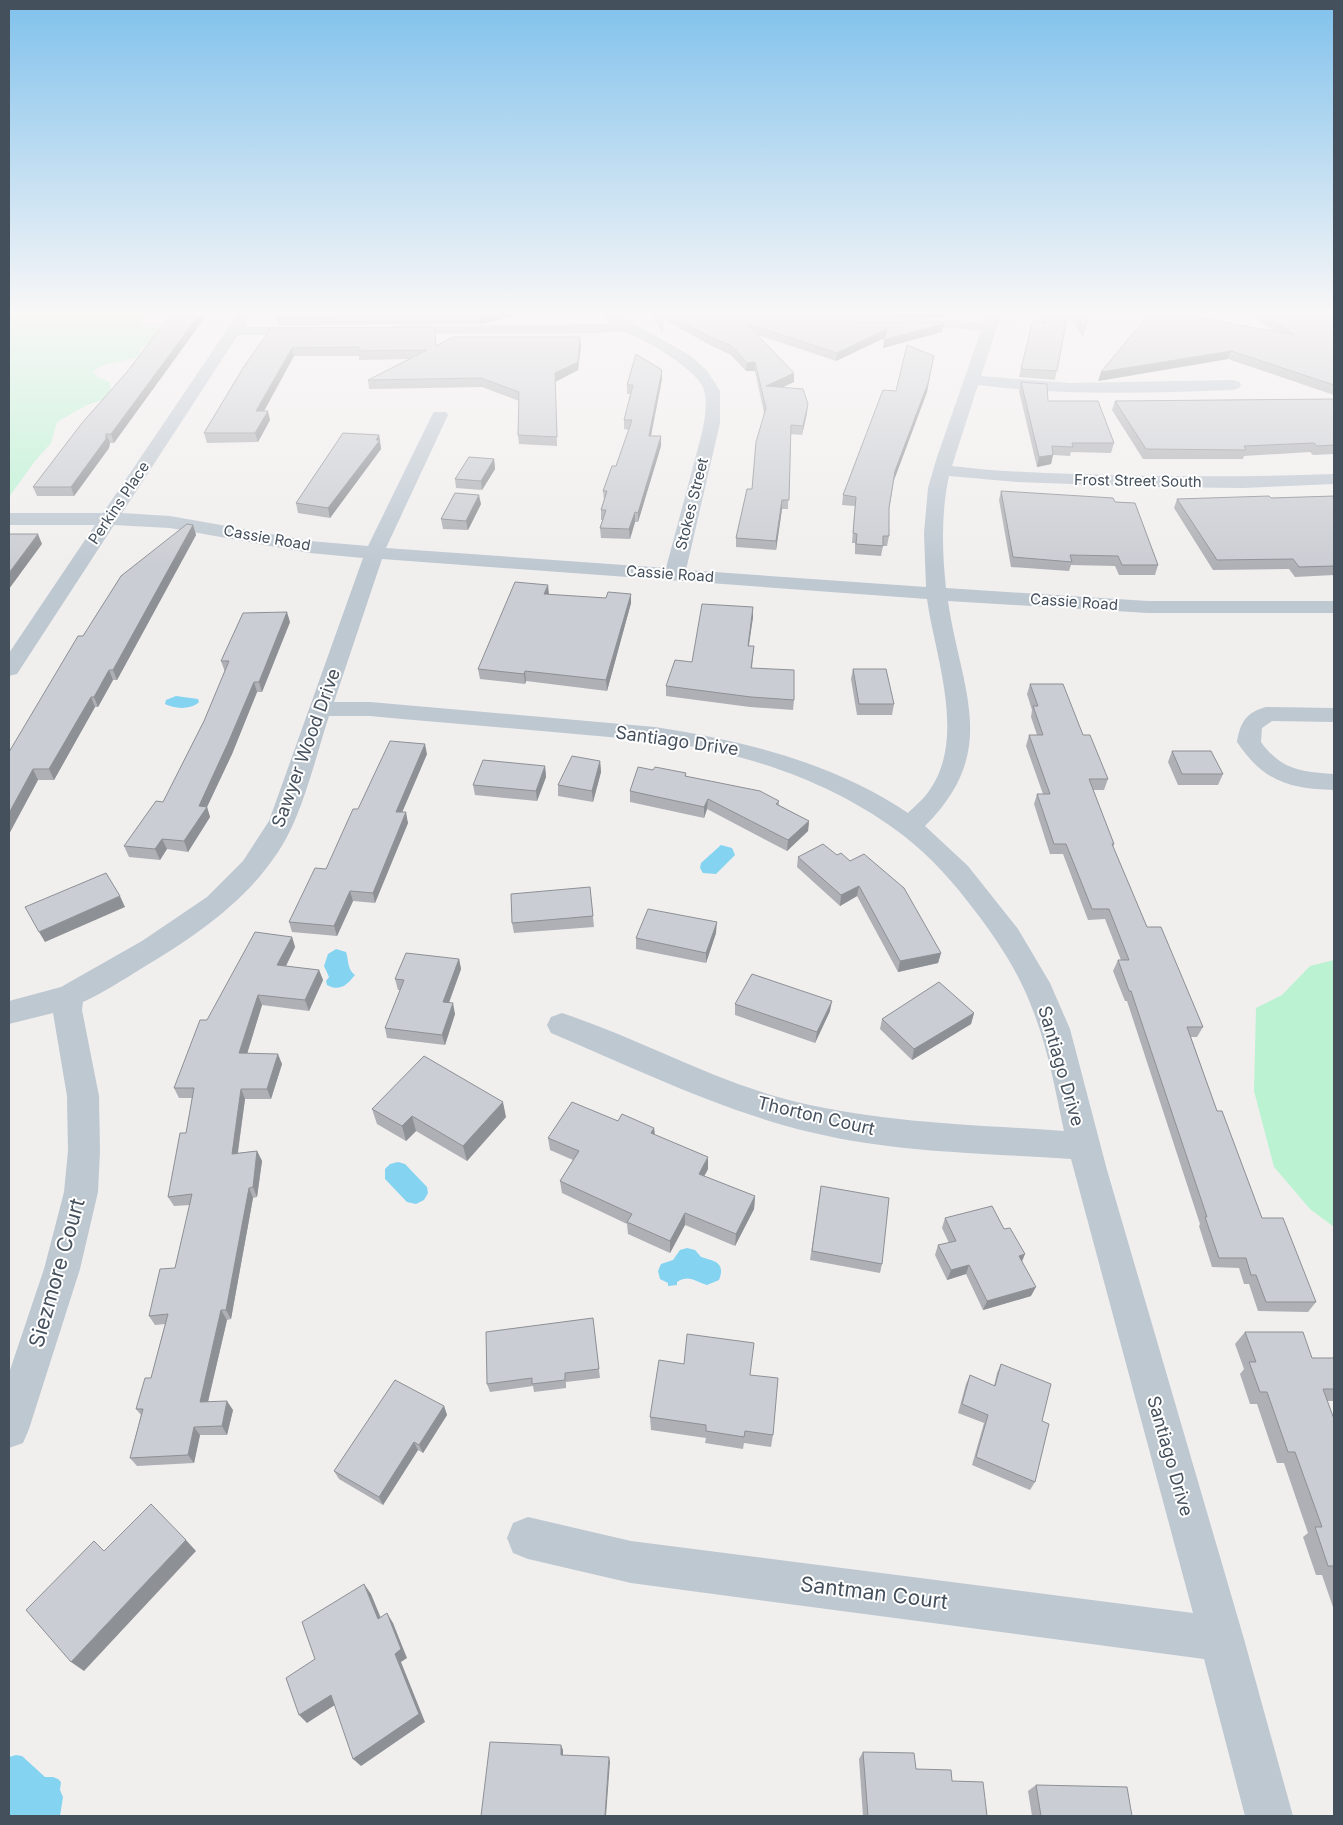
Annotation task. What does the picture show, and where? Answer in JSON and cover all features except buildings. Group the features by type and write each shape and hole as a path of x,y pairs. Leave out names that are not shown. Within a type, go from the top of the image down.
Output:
{"street":[{"name":"Perkins Place","path":"9,669 190,397"},
{"name":"Stokes Street","path":"675,574 699,471 712,429 714,416 713,397"},
{"path":"909,827 937,799 946,783 955,759 960,731 959,703 937,593 934,520 935,503 950,443 967,397"},
{"name":"Sawyer Wood Drive","path":"9,1012 70,996 177,934 213,907 244,879 270,843 282,821 364,577 440,415"},
{"name":"Frost Street South","path":"943,470 994,476 1134,482 1259,482 1334,479"},
{"name":"Cassie Road","path":"9,519 108,519 170,522 310,547 375,553 1077,604 1148,607 1334,607"},
{"name":"Santiago Drive","path":"320,709 379,710 655,734 702,741 748,751 782,762 864,799 909,827 942,854 980,897 1030,975 1054,1028 1084,1146 1270,1816"},
{"path":"1334,715 1266,714 1251,726 1249,742 1258,755 1282,774 1310,781 1334,782"},
{"name":"Siezmore Court","path":"9,1429 62,1268 81,1192 84,1151 83,1096 67,1010 70,996"},
{"name":"Thorton Court","path":"562,1025 774,1110 852,1128 884,1132 1084,1146"},
{"name":"Santman Court","path":"528,1538 631,1562 1222,1639"}],"green space":[{"path":"9,397 110,397 87,405 57,422 51,443 35,461 9,497"},
{"path":"1334,960 1334,1227 1310,1209 1274,1167 1254,1091 1256,1008 1282,995 1310,966"}],"water":[{"path":"176,696 198,699 199,702 196,705 182,708 165,704 166,700"},
{"path":"721,845 732,848 735,855 716,874 703,873 700,868 701,863"},
{"path":"336,949 346,952 349,967 355,975 339,988 327,985 326,981 329,977 324,966 328,954"},
{"path":"398,1162 405,1164 427,1187 428,1193 424,1200 416,1204 407,1202 385,1179 385,1169 390,1164"},
{"path":"687,1248 695,1250 701,1257 718,1263 721,1269 719,1280 707,1285 692,1279 685,1279 677,1282 677,1285 668,1286 668,1283 660,1279 658,1271 661,1264 673,1260 680,1250"},
{"path":"22,1756 45,1777 53,1777 61,1782 60,1790 63,1797 60,1816 9,1816 9,1757"}]}
